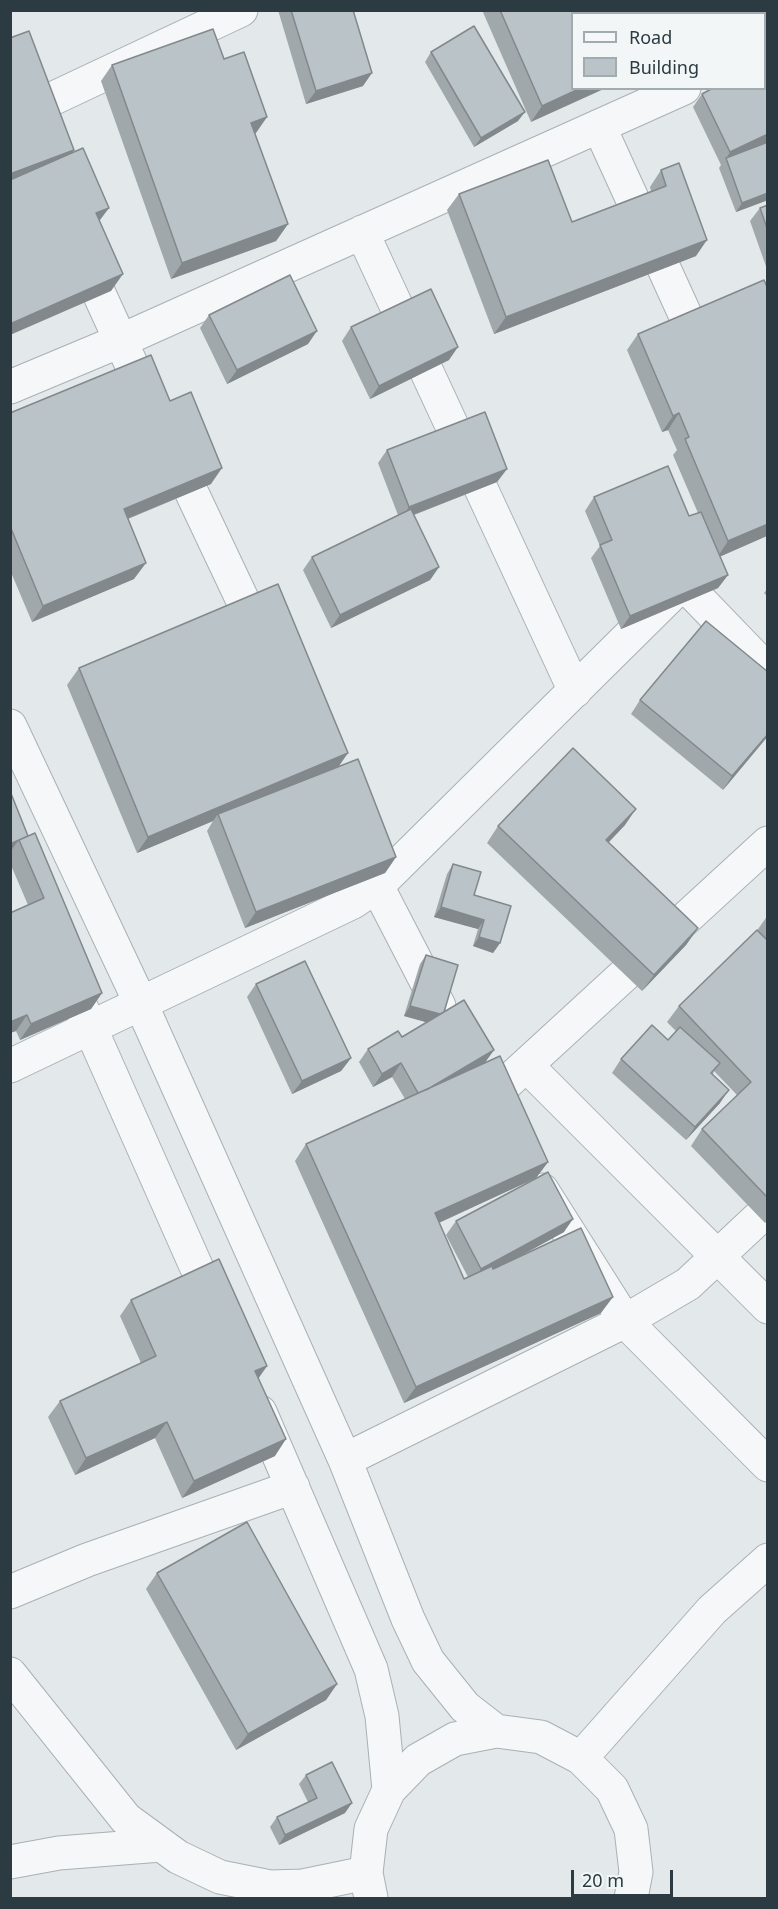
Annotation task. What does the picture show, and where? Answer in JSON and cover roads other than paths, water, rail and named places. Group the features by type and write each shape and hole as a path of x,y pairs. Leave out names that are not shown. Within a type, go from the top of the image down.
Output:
{"street":[{"path":"19,117 241,10"},
{"path":"10,387 120,341 680,90"},
{"path":"599,126 718,388"},
{"path":"66,223 271,662"},
{"path":"362,232 575,690"},
{"path":"10,1066 353,902 377,886 708,559"},
{"path":"683,583 768,671"},
{"path":"10,726 141,1004 345,1460 408,1619 428,1661 465,1707 496,1731"},
{"path":"342,812 377,886 451,1029"},
{"path":"488,1100 768,843"},
{"path":"51,941 92,1028 226,1334"},
{"path":"526,1065 768,1307"},
{"path":"472,1070 505,1129"},
{"path":"528,1168 625,1321 768,1465"},
{"path":"345,1460 625,1321 688,1284 768,1209"},
{"path":"250,1389 371,1668 382,1716 389,1790"},
{"path":"10,1592 87,1560 294,1487"},
{"path":"581,1758 712,1610 768,1560"},
{"path":"10,1674 126,1819 178,1857 219,1877 294,1892 369,1886 371,1829 389,1790 418,1760 455,1739 496,1731 541,1737 581,1758 612,1789 631,1829 636,1872 631,1899"},
{"path":"10,1862 59,1853 161,1845"}]}
